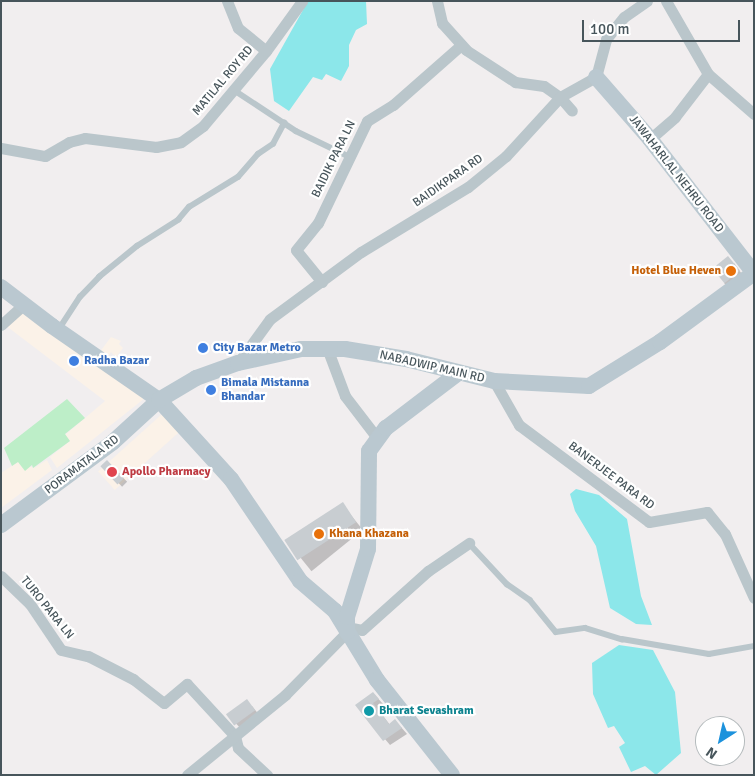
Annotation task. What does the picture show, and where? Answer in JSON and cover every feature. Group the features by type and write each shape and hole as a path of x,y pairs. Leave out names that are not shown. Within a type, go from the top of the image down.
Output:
{"main road":[{"name":"JAWAHARLAL NEHRU ROAD","path":"596,77 650,139 754,273"},
{"name":"NABADWIP MAIN RD","path":"159,400 196,378 238,363 301,349 327,348 406,359 457,374 494,381 589,386 660,342 754,273"},
{"path":"1,287 58,331 159,400 231,479 300,581 335,611 350,630 377,680 452,775"},
{"path":"350,630 347,617 368,549 369,451 386,428 457,374"},
{"name":"PORAMATALA RD","path":"1,525 113,442 159,400"}],"street":[{"path":"227,1 238,28 266,51"},
{"name":"MATILAL ROY RD","path":"1,148 45,156 69,142 85,138 156,147 181,142 203,126 234,90 266,51 302,1"},
{"path":"437,1 442,23 461,45 500,75 515,82 544,86 560,97 572,111"},
{"path":"596,77 606,40 624,17 647,1"},
{"path":"666,1 708,74 754,114"},
{"name":"BAIDIK PARA LN","path":"322,282 296,250 318,223 367,121 392,105 461,45"},
{"path":"650,139 676,117 708,74"},
{"name":"BAIDIKPARA RD","path":"238,363 270,319 361,252 468,188 506,156 560,97 596,77"},
{"path":"1,325 23,305"},
{"path":"327,348 345,396 378,439"},
{"name":"BANERJEE PARA RD","path":"494,381 519,425 648,522 707,512 725,534 754,598"},
{"path":"187,775 235,739 285,695 350,630 362,630 428,571 469,543"},
{"name":"TURO PARA LN","path":"1,576 30,604 61,650 88,656 133,679 164,703 188,684 235,739"},
{"path":"235,739 238,748 267,775"}],"lane":[{"path":"234,90 284,123 350,157"},
{"path":"58,331 80,297 99,277 137,246 178,220 189,207 238,177 258,154 273,144 284,123"},
{"path":"469,543 507,584 530,600 556,632 585,628 622,639 709,654 754,646"}],"shaded area":[{"name":"Radha Bazar","path":"23,308 145,398 57,468 50,457 70,441 65,435 105,401 5,325"},
{"path":"111,337 121,341 119,344 123,348 116,357 111,352 106,359 99,353"},
{"path":"162,414 179,433 115,490 98,472"},
{"path":"47,460 52,470 1,508 1,473 18,462 34,468"}],"green space":[{"path":"67,399 85,418 65,434 70,441 33,468 32,465 25,471 18,462 12,466 4,448"}],"water":[{"path":"308,1 366,1 367,24 356,30 349,45 349,66 341,81 326,74 322,80 313,77 289,111 274,101 270,69"},
{"path":"576,489 599,495 627,519 641,596 652,625 636,624 610,608 596,546 575,511 570,494"},
{"path":"619,645 653,650 675,692 681,753 656,775 645,766 631,772 619,747 625,743 614,726 608,728 593,694 592,663"}],"building":[{"path":"728,256 740,271 724,283 712,269"},
{"name":"Apollo Pharmacy","path":"107,460 124,478 117,484 100,466"},
{"name":"Khana Khazana","path":"343,502 356,522 297,560 284,540"},
{"name":"Bharat Sevashram","path":"373,692 379,699 373,703 389,724 395,719 402,728 383,741 355,705"},
{"path":"247,699 255,710 234,726 226,714"}],"place":[{"name":"Hotel Blue Heven","path":"731,271"},
{"name":"City Bazar Metro","path":"203,348"},
{"name":"Radha Bazar","path":"74,361"},
{"name":"Bimala Mistanna Bhandar","path":"211,390"},
{"name":"Apollo Pharmacy","path":"112,472"},
{"name":"Khana Khazana","path":"319,534"},
{"name":"Bharat Sevashram","path":"369,711"}]}
